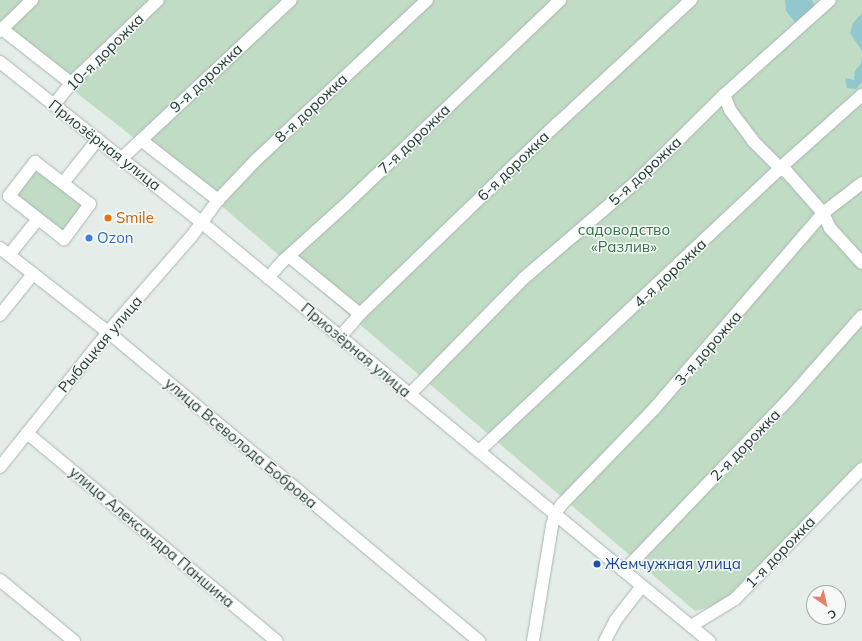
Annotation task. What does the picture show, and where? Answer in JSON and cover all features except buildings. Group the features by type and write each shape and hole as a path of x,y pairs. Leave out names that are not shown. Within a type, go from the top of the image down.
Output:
{"street":[{"path":"32,0 1,30 71,83"},
{"name":"10-я дорожка","path":"54,105 71,83 158,0"},
{"name":"9-я дорожка","path":"122,158 290,0"},
{"name":"8-я дорожка","path":"201,222 218,200 256,160 427,0"},
{"name":"7-я дорожка","path":"268,278 284,260 290,257 560,0"},
{"name":"6-я дорожка","path":"340,337 360,314 557,124 691,0"},
{"name":"5-я дорожка","path":"410,394 524,278 634,183 724,95 830,0"},
{"name":"Приозёрная улица","path":"0,62 201,222 710,641"},
{"path":"724,95 730,110 753,141 780,168 787,172 823,213 830,228 862,263"},
{"name":"4-я дорожка","path":"479,451 780,168 862,95"},
{"path":"63,183 98,139"},
{"path":"141,140 218,200"},
{"path":"35,162 63,183 90,204 64,239 9,196 35,162"},
{"name":"3-я дорожка","path":"555,514 721,334 823,213 862,184"},
{"path":"4,251 38,219"},
{"name":"Рыбацкая улица","path":"0,467 108,332 201,222"},
{"name":"улица Всеволода Боброва","path":"4,251 108,332 479,641"},
{"path":"290,257 360,314"},
{"path":"0,315 33,274"},
{"name":"2-я дорожка","path":"624,571 788,400 862,316"},
{"name":"улица Александра Паншина","path":"27,433 277,641"},
{"name":"1-я дорожка","path":"691,626 735,599 862,469"},
{"path":"533,641 555,514"},
{"path":"0,580 74,641"},
{"path":"604,641 615,621 642,586"}],"green space":[{"name":"садоводство «Разлив»","path":"0,0 862,0 862,463 721,604 695,611 225,209 0,33"},
{"path":"37,168 85,206 63,234 15,196"}],"water":[{"path":"785,0 812,0 816,9 797,25 786,11"},
{"path":"862,13 862,51 850,33 853,23"},
{"path":"862,56 862,82 856,89 847,88 845,78 854,80 855,71 861,63"}],"place":[{"name":"Smile","path":"108,218"},
{"name":"Ozon","path":"89,238"},
{"name":"Жемчужная улица","path":"597,564"}]}
